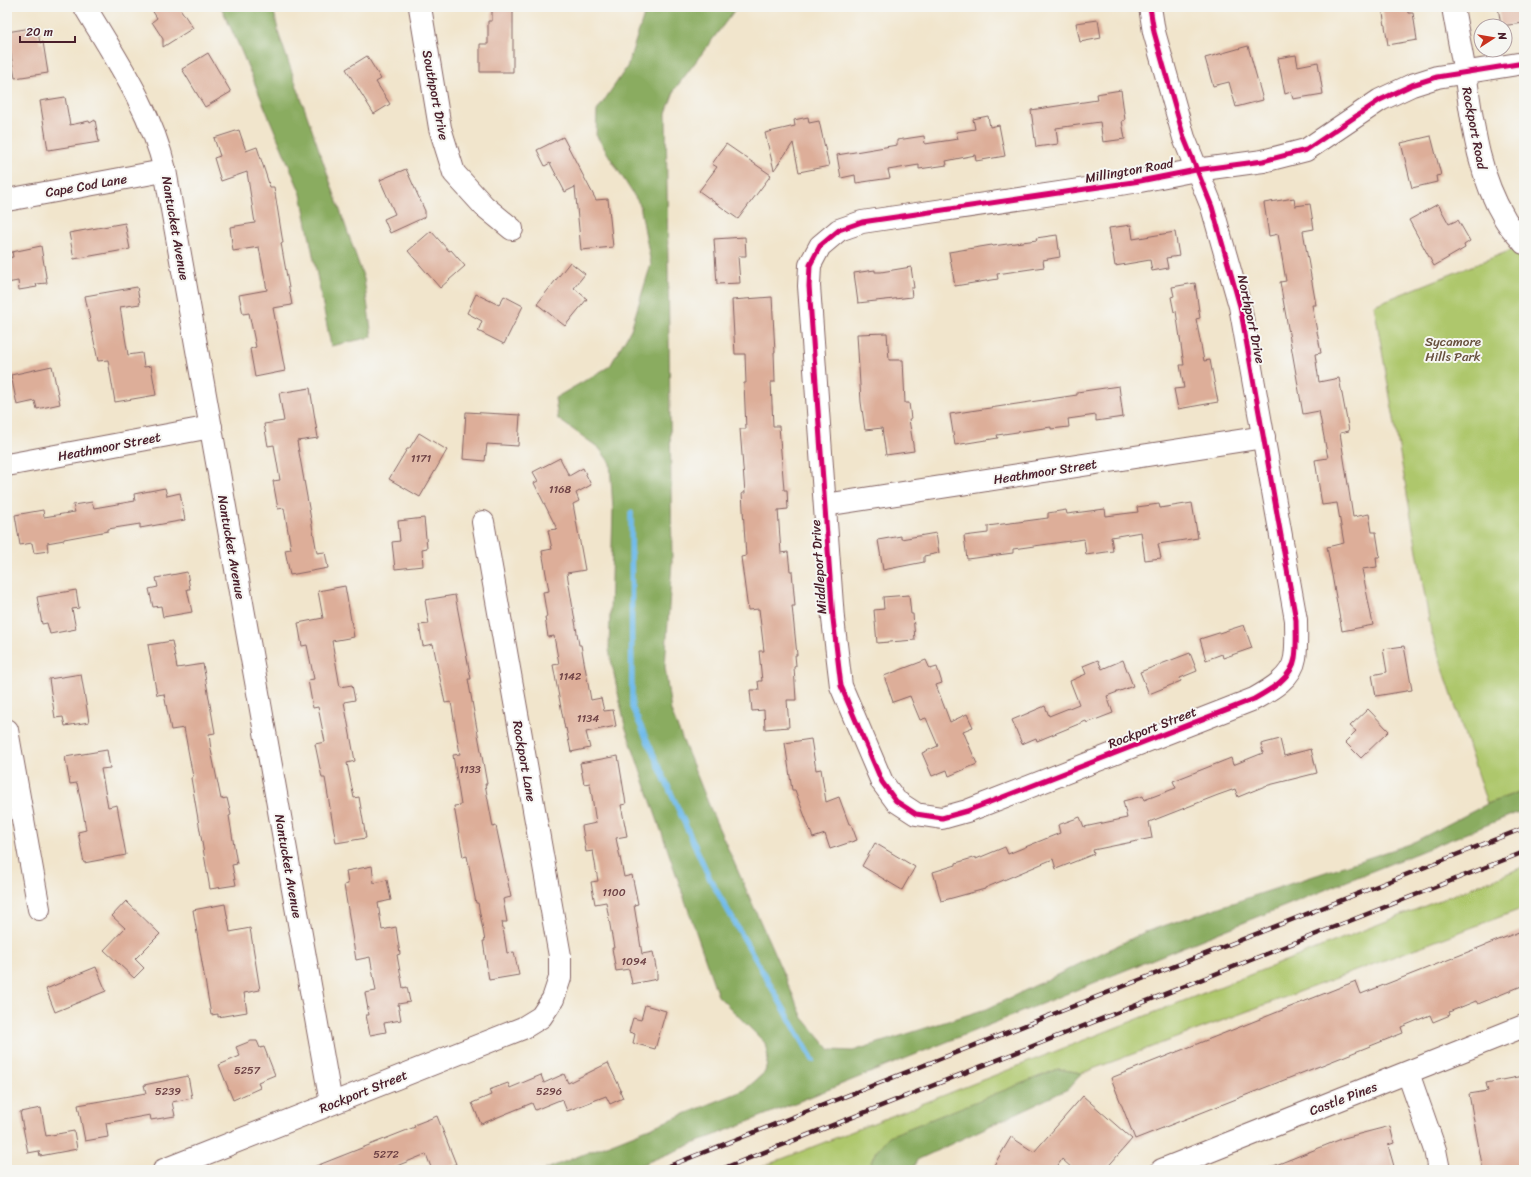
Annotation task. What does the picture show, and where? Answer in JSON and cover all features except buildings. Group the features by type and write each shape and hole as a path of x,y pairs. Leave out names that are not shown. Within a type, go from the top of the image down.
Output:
{"street":[{"name":"Nantucket Avenue","path":"85,7 146,112 160,147 331,1103"},
{"name":"Southport Drive","path":"420,7 440,128 454,173 484,206 512,229"},
{"name":"Northport Drive","path":"1150,7 1154,32 1184,138 1212,207 1240,306 1296,620"},
{"name":"Rockport Road","path":"1453,7 1476,143 1485,176 1494,199 1506,220 1524,243"},
{"name":"Millington Road","path":"820,246 839,230 862,222 1140,181 1196,170 1263,161 1306,150 1380,100 1406,88 1437,77 1524,63"},
{"name":"Cape Cod Lane","path":"7,200 165,170"},
{"name":"Middleport Drive","path":"820,246 810,265 809,286 833,619 841,686 882,782 896,801 916,814 942,818 967,811"},
{"name":"Heathmoor Street","path":"7,465 211,427"},
{"name":"Heathmoor Street","path":"825,505 1264,437"},
{"name":"Rockport Lane","path":"483,522 560,956 560,978 553,999"},
{"name":"Rockport Street","path":"967,811 1254,699 1270,690 1286,677 1295,659 1296,620"},
{"path":"7,730 39,909"},
{"name":"Rockport Street","path":"164,1170 523,1028 541,1017 553,999"},
{"name":"Castle Pines","path":"1162,1170 1524,1026"},
{"path":"1408,1073 1435,1150 1439,1170"}],"green space":[{"path":"221,7 273,7 279,35 364,279 372,337 331,346 301,194 240,48"},
{"path":"649,7 737,7 675,89 666,113 672,562 665,667 671,711 713,815 803,1018 830,1050 853,1051 989,1008 1145,932 1410,844 1487,804 1524,790 1524,810 628,1170 544,1170 745,1090 765,1072 768,1057 765,1043 718,996 625,726 609,650 613,509 610,463 599,448 558,419 555,398 610,366 631,329 651,264 640,205 596,135 597,111 627,67 645,12"},
{"name":"Sycamore Hills Park","path":"1514,249 1524,258 1524,790 1487,804 1431,631 1374,305"},
{"path":"1524,867 1524,908 1082,1073 1058,1069 876,1151 868,1170 754,1170"},
{"path":"1058,1069 1082,1073 1068,1089 917,1160 913,1170 868,1170 876,1151 889,1136"}],"waterway":[{"path":"631,513 632,707 710,879 813,1060"}],"railway":[{"path":"659,1170 1524,828"},
{"path":"719,1170 1524,852"}],"cycle path":[{"path":"1150,7 1154,32 1184,138 1212,207 1240,306 1296,620 1296,648 1293,665 1290,672 1279,683 1254,699 967,811 942,818 916,814 896,801 882,782 841,686 833,619 809,286 810,265 820,246 839,230 862,222 1140,181 1196,170 1263,161 1306,150 1380,100 1412,85 1437,77 1524,63"}]}
